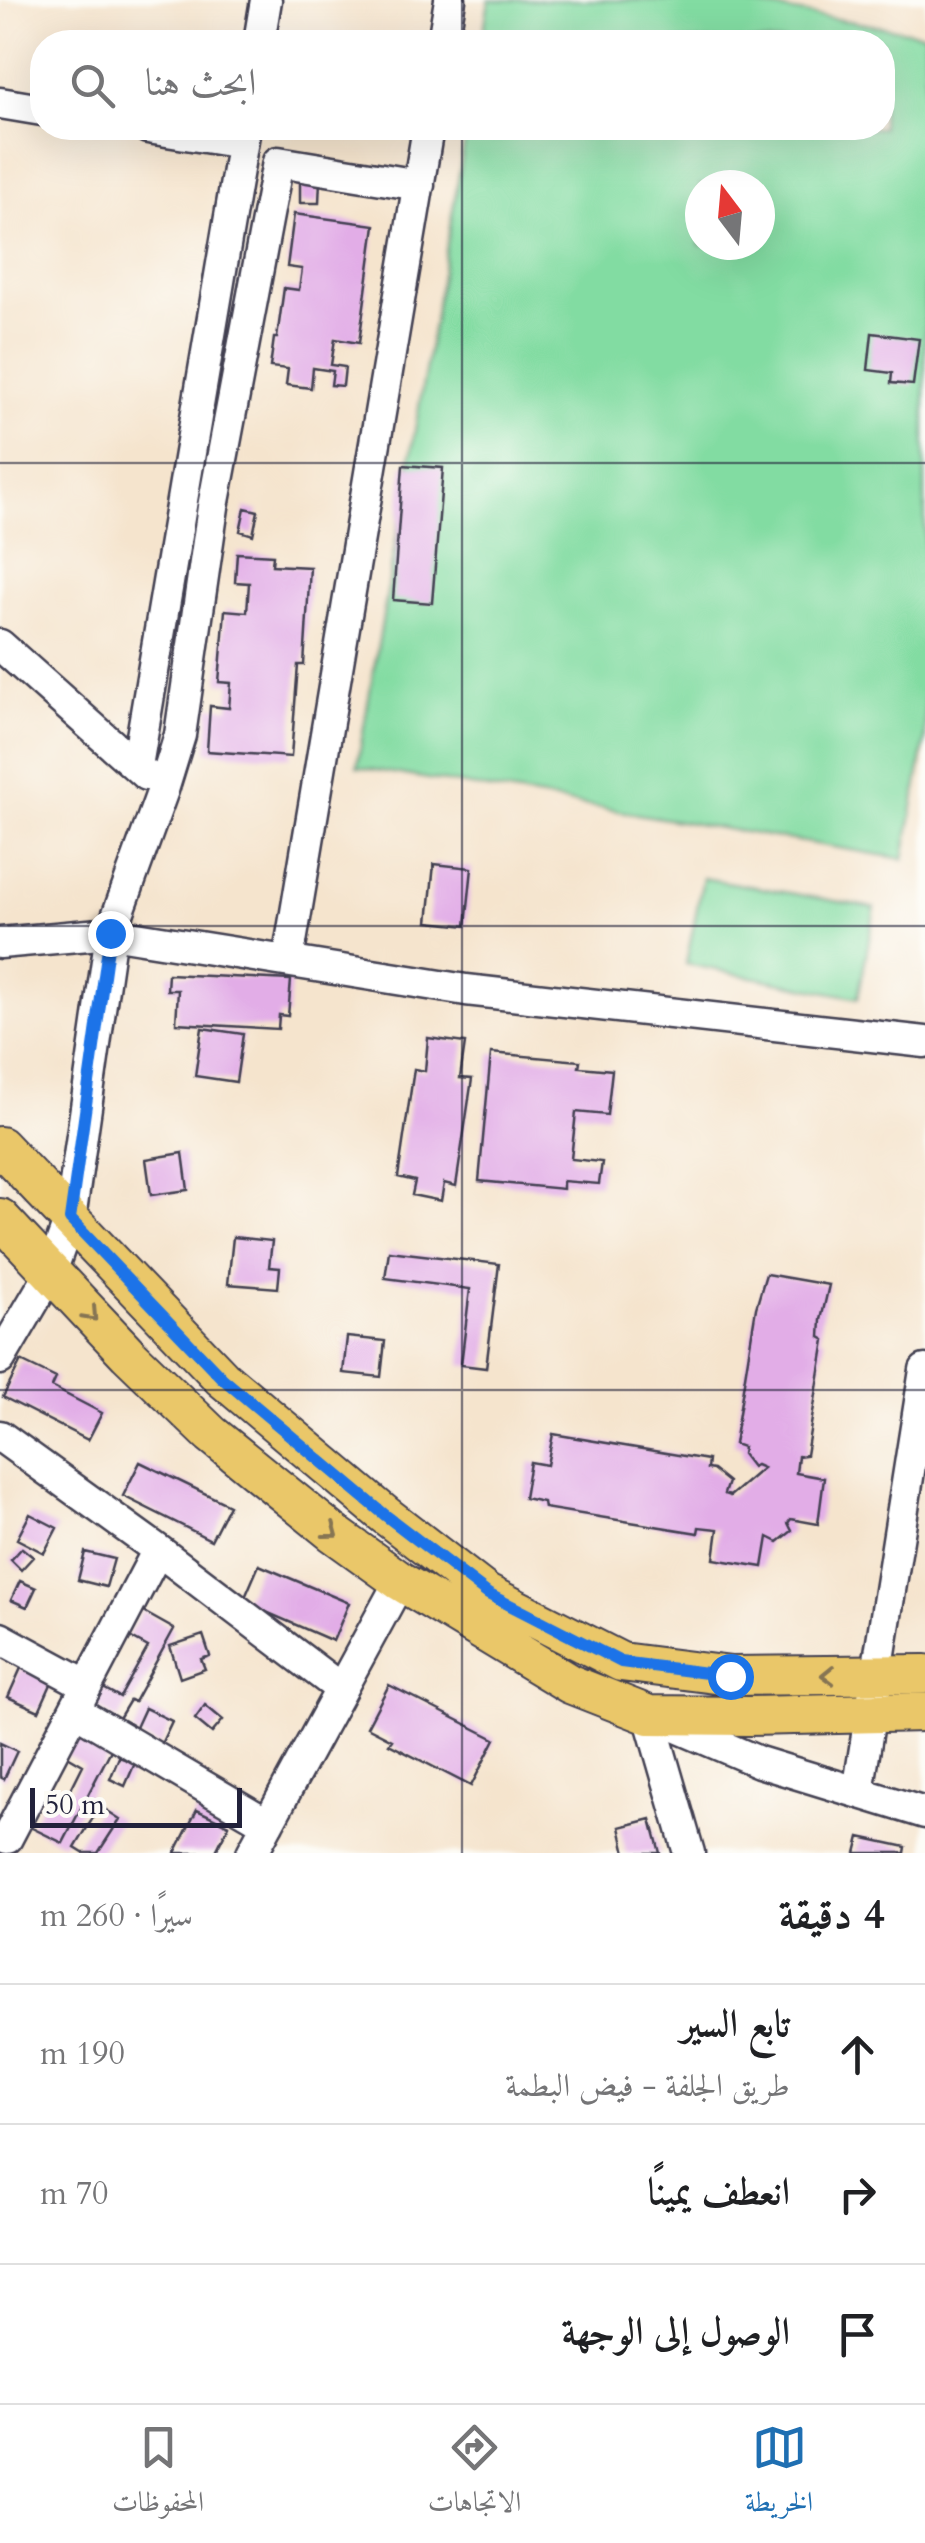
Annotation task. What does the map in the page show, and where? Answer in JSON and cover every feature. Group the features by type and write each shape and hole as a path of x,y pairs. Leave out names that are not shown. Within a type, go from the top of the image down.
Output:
{"main road":[{"path":"0,1146 222,1378 385,1515 488,1594 621,1662 730,1676 925,1674"},
{"path":"0,1218 128,1354 211,1434 332,1532 400,1581 570,1684 649,1715 925,1712"}],"street":[{"path":"261,30 266,0"},
{"path":"445,30 450,0"},
{"path":"0,103 30,108"},
{"path":"137,766 242,140"},
{"path":"288,960 426,140"},
{"path":"0,1359 51,1272 70,1219 110,933 180,735 213,507 278,162 419,185"},
{"path":"0,645 163,790"},
{"path":"0,943 110,933 466,990 925,1042"},
{"path":"858,1792 916,1488 925,1370"},
{"path":"0,1436 341,1689"},
{"path":"34,1853 3,1836 158,1550"},
{"path":"252,1853 400,1581"},
{"path":"0,1638 81,1698 268,1824"},
{"path":"649,1715 759,1762 858,1792 923,1803"},
{"path":"649,1715 689,1853"}],"green space":[{"path":"489,0 723,0 925,34 925,739 904,859 357,767 465,140 895,140 895,30 484,30"},
{"path":"703,878 875,908 858,998 686,964"}],"building":[{"path":"300,180 320,180 319,203 300,203"},
{"path":"294,214 375,225 359,343 335,339 331,365 345,367 343,386 331,385 333,371 313,368 311,388 286,385 288,369 270,367 284,288 299,290 302,269 287,267"},
{"path":"872,333 919,339 913,385 891,383 892,373 868,370"},
{"path":"403,465 443,468 432,603 393,600"},
{"path":"245,508 258,511 253,535 240,531"},
{"path":"237,553 273,555 272,565 310,567 304,665 298,665 291,757 207,751 210,706 229,708 231,683 219,682 225,610 247,612 249,583 235,582"},
{"path":"434,864 472,868 466,926 428,922"},
{"path":"168,974 291,980 288,1016 279,1015 278,1029 176,1023 178,990 167,990"},
{"path":"202,1028 243,1034 236,1082 195,1076"},
{"path":"428,1038 465,1043 460,1078 472,1079 456,1186 444,1183 441,1201 412,1195 415,1181 398,1177 414,1069 425,1071"},
{"path":"491,1053 580,1061 579,1067 612,1070 607,1115 576,1112 571,1159 602,1162 599,1184 563,1181 563,1189 479,1181"},
{"path":"183,1153 188,1190 151,1195 146,1159"},
{"path":"233,1237 272,1241 269,1267 280,1268 278,1288 228,1284"},
{"path":"389,1251 499,1264 486,1368 461,1365 470,1289 385,1278"},
{"path":"766,1274 829,1285 821,1320 820,1337 825,1340 806,1455 798,1456 796,1473 824,1478 818,1524 791,1519 788,1523 792,1531 778,1542 768,1537 763,1567 714,1559 718,1529 699,1527 698,1533 544,1508 543,1502 524,1498 530,1462 547,1465 553,1434 708,1460 707,1469 728,1482 724,1494 730,1496 763,1468 752,1467 742,1454 743,1447 734,1444 756,1308"},
{"path":"347,1337 385,1341 381,1377 343,1373"},
{"path":"21,1361 56,1378 52,1387 102,1413 88,1440 3,1397"},
{"path":"140,1462 229,1505 211,1540 123,1496"},
{"path":"30,1514 57,1528 44,1553 17,1539"},
{"path":"22,1548 33,1557 21,1570 11,1560"},
{"path":"85,1552 114,1559 106,1587 78,1580"},
{"path":"259,1565 349,1603 333,1641 243,1602"},
{"path":"20,1581 36,1588 27,1607 11,1600"},
{"path":"142,1611 174,1629 134,1702 130,1700 118,1720 93,1706 103,1688 120,1697 148,1647 128,1636"},
{"path":"203,1635 210,1656 201,1659 205,1669 180,1678 170,1646"},
{"path":"21,1668 52,1682 39,1711 8,1697"},
{"path":"389,1685 495,1739 471,1786 389,1744 392,1740 367,1727"},
{"path":"205,1705 223,1720 212,1733 195,1719"},
{"path":"145,1708 172,1721 160,1746 133,1734"},
{"path":"78,1731 112,1748 63,1843 30,1827 48,1792 65,1801 83,1765 66,1755"},
{"path":"0,1743 17,1751 4,1779 0,1777"},
{"path":"119,1757 135,1763 125,1786 110,1779"},
{"path":"100,1806 120,1819 98,1853 83,1853 75,1848"},
{"path":"197,1810 229,1825 215,1853 175,1853"},
{"path":"651,1819 660,1853 626,1853 620,1827"},
{"path":"860,1837 906,1847 905,1853 856,1853"}],"route":[{"path":"110,933 70,1219 222,1378 385,1515 488,1594 621,1662 730,1676"}]}
